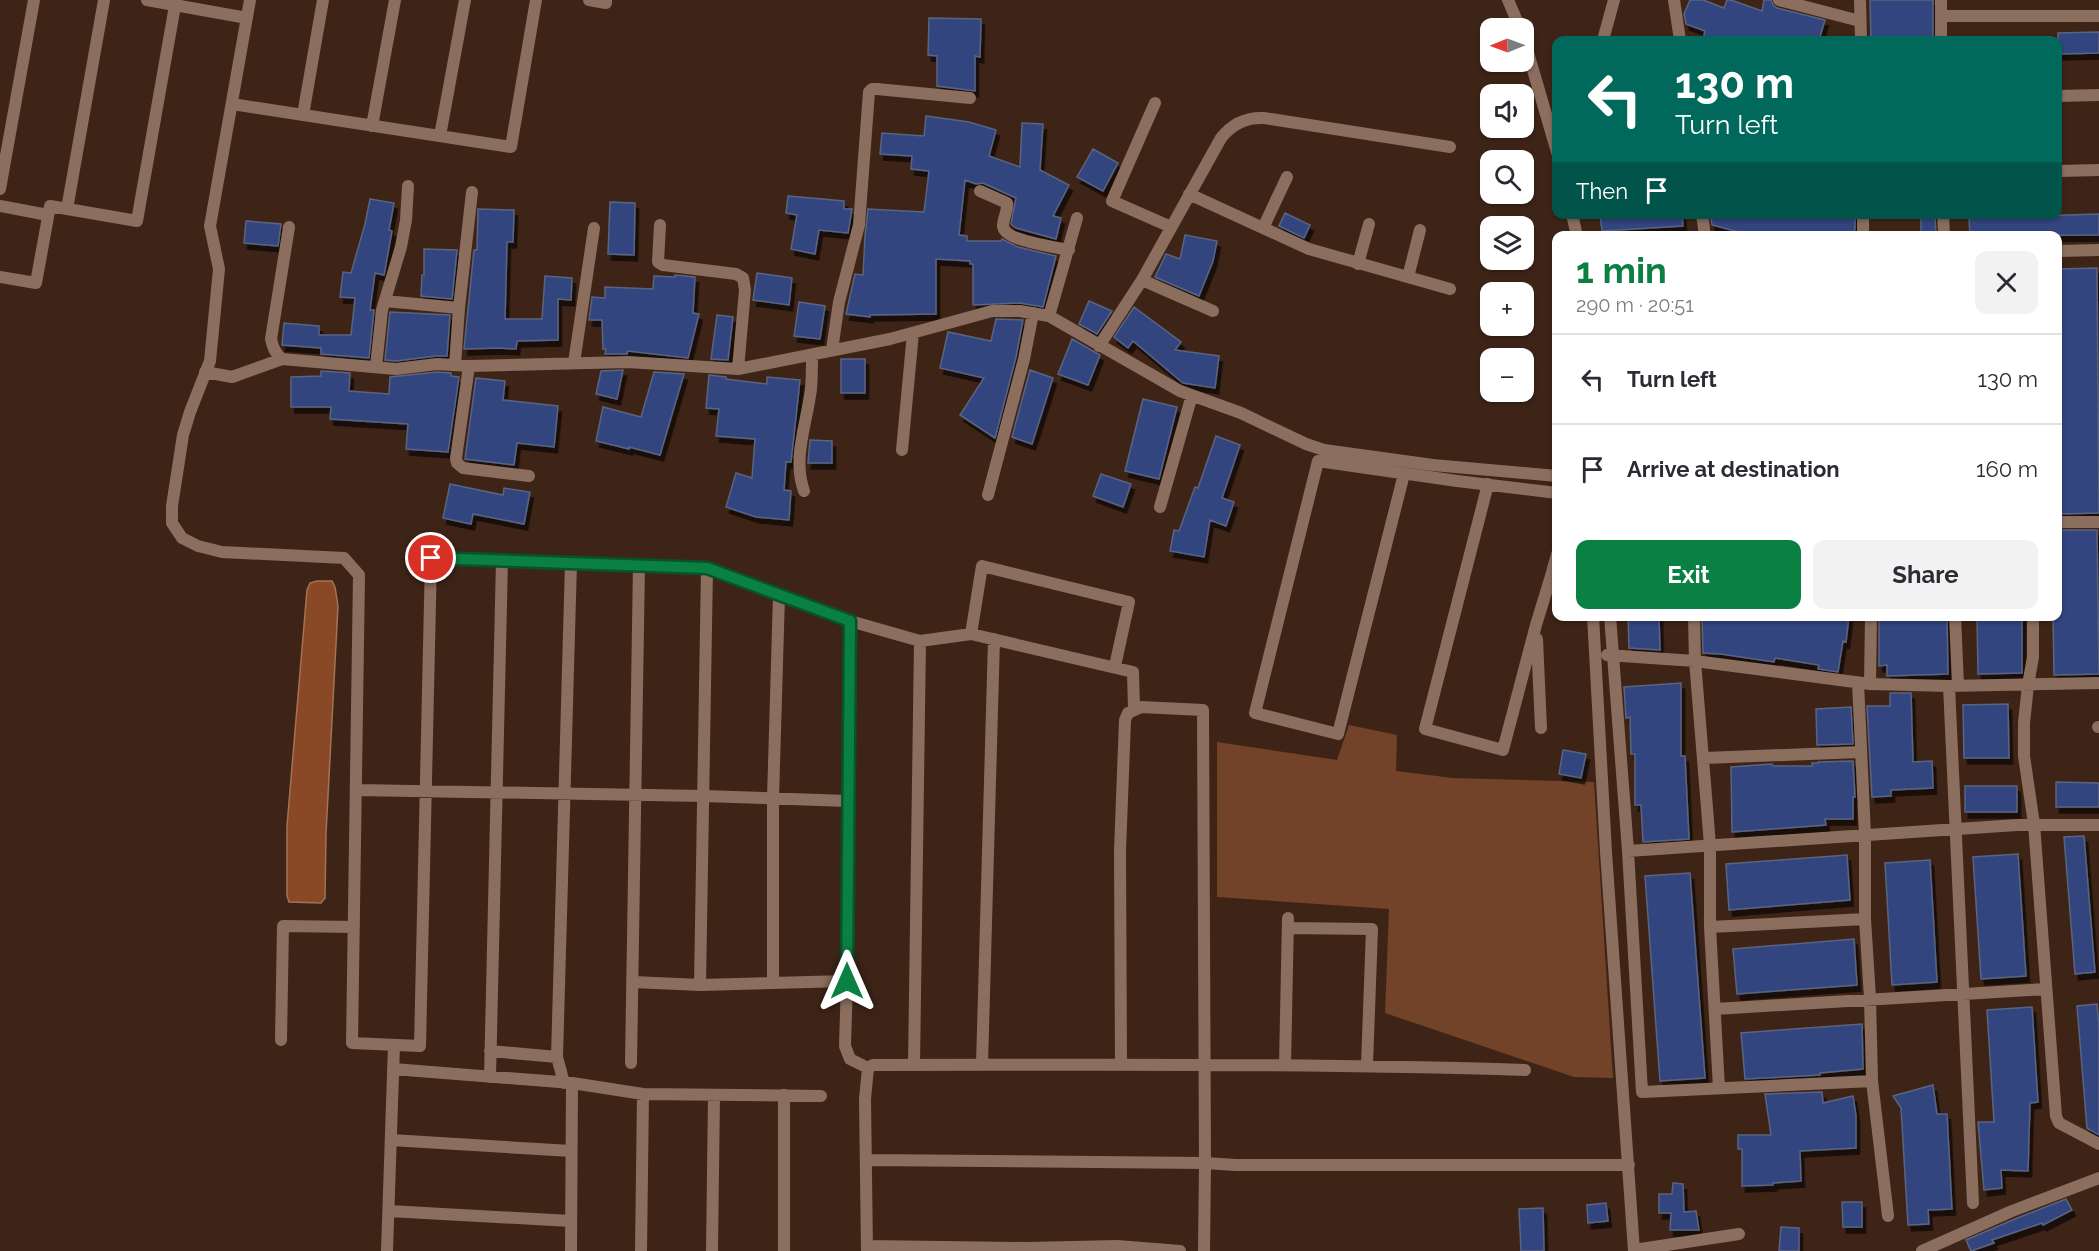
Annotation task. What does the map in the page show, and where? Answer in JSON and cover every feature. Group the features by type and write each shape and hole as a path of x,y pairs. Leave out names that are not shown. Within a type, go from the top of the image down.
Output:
{"street":[{"path":"0,189 34,0"},
{"path":"67,208 104,0"},
{"path":"147,0 176,3 247,18"},
{"path":"250,0 210,226 219,269 210,361 183,435 172,506 172,523 182,538 198,546 222,552 344,558 359,574 352,1043 420,1046 431,558 707,568 850,621 920,641 971,634 1115,666 1133,672 1134,709"},
{"path":"303,115 323,0"},
{"path":"372,126 395,0"},
{"path":"440,136 465,0"},
{"path":"232,104 511,147 536,0"},
{"path":"589,0 606,3 606,0"},
{"path":"1508,0 1516,18"},
{"path":"1604,36 1614,0"},
{"path":"1674,0 1679,36"},
{"path":"1779,0 1860,21"},
{"path":"1860,0 1860,36"},
{"path":"1941,0 1941,36"},
{"path":"0,277 36,284 50,206 137,221 176,3"},
{"path":"1941,16 2099,16"},
{"path":"1534,72 1552,135"},
{"path":"832,350 839,303 859,225 869,92 877,89 970,98"},
{"path":"2062,96 2099,95"},
{"path":"1155,103 1112,201 1171,227"},
{"path":"1099,346 1142,280 1226,132 1234,125 1253,117 1450,147"},
{"path":"2062,171 2099,170"},
{"path":"1263,228 1287,177"},
{"path":"376,366 385,302 401,247 408,186"},
{"path":"980,190 1007,202 1003,227 1005,233 1021,240 1069,250"},
{"path":"455,365 472,192"},
{"path":"1190,194 1309,249 1449,289"},
{"path":"0,206 48,215"},
{"path":"1049,316 1077,218"},
{"path":"1358,264 1369,224"},
{"path":"660,225 658,262 663,265 736,274 743,278 744,301 738,369"},
{"path":"282,359 272,347 271,339 289,227"},
{"path":"574,363 594,228"},
{"path":"1408,277 1420,230"},
{"path":"2062,251 2099,250"},
{"path":"1142,280 1213,311"},
{"path":"385,302 459,308"},
{"path":"205,372 232,377 282,359 396,369 436,364 469,366 628,362 738,369 872,343 992,311 1006,310 1049,316 1156,379 1324,450 1433,465 1552,476"},
{"path":"988,495 1024,359 1033,313"},
{"path":"902,450 913,333"},
{"path":"804,491 799,477 798,463 811,390 812,356"},
{"path":"469,366 457,463 463,468 529,476"},
{"path":"1160,507 1192,395"},
{"path":"1404,474 1338,734 1255,713 1318,461 1552,492"},
{"path":"1488,484 1425,729 1503,750 1536,625 1552,581"},
{"path":"2062,522 2099,522"},
{"path":"490,1077 502,560"},
{"path":"571,563 557,1057 568,1083 571,1150 571,1251"},
{"path":"631,1063 639,566"},
{"path":"971,634 982,566 1129,602 1115,666"},
{"path":"700,985 707,568"},
{"path":"773,983 773,799 779,595"},
{"path":"850,621 845,1046 849,1059 868,1068"},
{"path":"1593,621 1606,852 1634,1250 1739,1234"},
{"path":"1610,621 1628,852 1642,1092 1872,1081"},
{"path":"1694,621 1695,661 1710,845 1710,927 1719,1088"},
{"path":"1870,621 1860,752 1865,836 1865,919 1872,1081 1888,1216"},
{"path":"1955,621 1953,799 1957,830 1973,1203"},
{"path":"2033,621 2033,657 2024,723 2024,756 2034,824 2045,989 2057,1120 2099,1144"},
{"path":"1536,625 1541,728"},
{"path":"982,1065 994,639"},
{"path":"914,1065 920,641"},
{"path":"1595,654 1695,661 1864,684 1953,686 2099,683"},
{"path":"1121,1065 1120,851 1125,720 1128,713 1141,707 1203,710 1206,1163 1204,1251"},
{"path":"1704,758 1860,752"},
{"path":"357,790 848,801"},
{"path":"1628,852 2034,824 2099,825"},
{"path":"1710,927 1865,919"},
{"path":"1285,1065 1288,923 1372,929 1367,1065"},
{"path":"281,1040 284,926 354,927"},
{"path":"633,982 700,985 847,981"},
{"path":"1715,1009 2045,989"},
{"path":"387,1251 394,1045"},
{"path":"490,1050 557,1057"},
{"path":"868,1068 873,1065 1205,1064 1367,1065 1525,1070"},
{"path":"868,1068 865,1099 867,1249 1117,1248 1180,1251"},
{"path":"393,1070 568,1083 643,1094 821,1096"},
{"path":"641,1251 643,1094"},
{"path":"712,1251 714,1095"},
{"path":"783,1251 784,1095"},
{"path":"391,1140 571,1150"},
{"path":"867,1160 1236,1165 1629,1165"},
{"path":"1922,1251 2012,1211 2099,1178"},
{"path":"389,1211 571,1221"}],"shaded area":[{"path":"332,581 338,606 326,834 325,898 321,903 289,902 287,896 287,826 307,590 310,583"},
{"path":"1349,725 1397,735 1396,771 1453,778 1594,782 1613,1078 1574,1077 1385,1013 1389,909 1217,897 1217,742 1337,760"}],"building":[{"path":"1690,0 1703,0 1724,8 1727,0 1731,0 1762,11 1764,0 1771,0 1777,8 1825,20 1820,36 1704,36 1705,31 1686,24 1684,14"},
{"path":"1870,0 1933,0 1933,36 1871,36"},
{"path":"929,18 981,19 980,57 975,56 975,91 937,86 937,56 928,55"},
{"path":"2099,32 2099,53 2062,54 2062,36 2058,36 2058,33"},
{"path":"926,116 969,122 996,130 989,156 1020,167 1022,123 1043,124 1040,170 1069,185 1053,216 1061,218 1056,239 1016,228 1011,224 1016,198 983,183 976,184 965,180 959,235 967,236 967,241 1001,241 1002,239 1018,247 1056,256 1043,307 1020,303 973,305 973,264 970,264 970,261 936,259 936,314 870,315 870,317 846,314 855,274 863,275 868,209 924,212 929,171 911,169 912,156 880,154 882,133 924,136"},
{"path":"1093,149 1118,163 1103,191 1077,177"},
{"path":"788,196 844,201 844,209 852,209 848,233 819,230 815,254 791,249 797,215 786,213"},
{"path":"370,199 394,203 389,230 392,231 384,275 375,273 370,310 374,310 369,358 321,354 321,348 282,345 284,323 319,326 319,335 351,335 355,298 340,297 343,272 351,273"},
{"path":"610,202 635,203 634,255 608,254"},
{"path":"478,209 514,210 513,242 507,242 505,319 542,319 545,276 572,278 571,300 558,299 558,340 517,341 516,349 464,349 474,250 477,250"},
{"path":"1285,213 1310,225 1304,238 1279,226"},
{"path":"2099,214 2099,235 2062,235 2062,231 1970,231 1969,219 2062,219 2062,215"},
{"path":"1601,219 1682,219 1683,226 1602,231"},
{"path":"1711,219 1855,219 1854,231 1735,231 1712,225"},
{"path":"1921,219 1935,219 1936,231 1921,231"},
{"path":"246,221 281,224 278,246 244,243"},
{"path":"1185,235 1217,241 1213,261 1199,296 1155,277 1166,254 1180,259"},
{"path":"424,249 457,250 452,299 421,296"},
{"path":"2097,268 2099,513 2062,514 2062,269"},
{"path":"757,273 792,278 789,305 753,300"},
{"path":"675,275 695,277 693,313 699,314 688,358 628,351 627,354 605,354 602,320 589,320 592,297 605,298 605,287 653,289 654,276 675,277"},
{"path":"1089,301 1112,311 1097,334 1079,324"},
{"path":"799,302 825,306 820,339 794,336"},
{"path":"1134,307 1181,342 1175,350 1219,356 1215,388 1183,383 1133,341 1128,348 1114,337"},
{"path":"390,312 450,315 447,356 385,360"},
{"path":"717,315 733,317 728,360 711,359"},
{"path":"996,319 1023,320 995,438 960,415 984,378 940,368 948,332 991,341"},
{"path":"1072,339 1100,355 1088,385 1058,374"},
{"path":"841,359 865,359 865,393 841,393"},
{"path":"623,370 617,399 596,394 601,371"},
{"path":"1030,370 1053,378 1032,444 1012,437"},
{"path":"321,371 350,373 349,391 389,394 390,377 437,372 451,373 451,376 459,377 448,452 406,449 408,424 330,419 331,407 291,407 291,377 321,376"},
{"path":"654,372 684,374 660,455 596,441 603,407 641,417"},
{"path":"709,375 767,384 767,377 800,380 791,462 786,462 784,490 791,491 789,520 756,517 726,507 736,473 752,478 755,439 716,436 719,409 706,408"},
{"path":"476,378 505,381 503,400 558,406 554,447 517,443 514,465 465,459"},
{"path":"1143,399 1177,407 1159,479 1125,471"},
{"path":"1216,436 1240,445 1222,498 1234,502 1226,526 1210,520 1204,557 1170,551 1174,530 1179,531 1195,487 1198,488"},
{"path":"810,440 832,441 832,463 808,463"},
{"path":"1101,474 1131,484 1123,507 1093,496"},
{"path":"450,484 503,495 504,488 530,492 524,524 473,514 471,524 443,518"},
{"path":"2062,530 2097,530 2099,674 2054,675 2053,621 2062,621"},
{"path":"1628,621 1659,621 1660,650 1629,648"},
{"path":"1702,621 1848,621 1846,642 1843,641 1838,672 1818,669 1819,665 1775,658 1774,662 1703,653"},
{"path":"1879,621 1947,621 1948,674 1887,676 1887,665 1879,666"},
{"path":"1977,621 2022,621 2022,673 1978,674"},
{"path":"1681,683 1681,756 1685,756 1689,839 1643,842 1641,805 1635,805 1635,754 1631,754 1630,717 1626,718 1624,687"},
{"path":"1890,693 1911,693 1913,762 1932,761 1933,788 1891,790 1891,796 1872,797 1867,706 1890,706"},
{"path":"2008,704 2009,758 1964,758 1963,705"},
{"path":"1851,707 1853,744 1817,745 1816,709"},
{"path":"1563,750 1586,754 1581,778 1559,774"},
{"path":"1853,761 1855,797 1853,797 1853,819 1825,819 1826,825 1732,832 1731,767 1772,764 1773,766 1812,766 1812,763 1818,762"},
{"path":"2056,782 2099,783 2099,807 2056,807"},
{"path":"1965,786 2017,786 2017,812 1965,812"},
{"path":"2084,836 2095,972 2075,974 2064,837"},
{"path":"2018,854 2026,976 1981,979 1973,857"},
{"path":"1847,855 1850,900 1729,910 1726,864"},
{"path":"1930,860 1937,982 1892,985 1885,863"},
{"path":"1690,873 1705,1078 1660,1081 1645,876"},
{"path":"1854,939 1857,985 1737,994 1733,949"},
{"path":"2097,1004 2099,1135 2087,1128 2077,1006"},
{"path":"2032,1007 2038,1102 2030,1103 2028,1171 2001,1170 2002,1188 1984,1190 1978,1122 1994,1122 1987,1010"},
{"path":"1862,1024 1863,1069 1820,1073 1820,1075 1745,1079 1741,1033"},
{"path":"1933,1085 1937,1114 1947,1114 1952,1209 1928,1210 1929,1224 1908,1225 1901,1108 1893,1096"},
{"path":"1822,1092 1823,1103 1853,1096 1856,1116 1856,1148 1800,1151 1801,1181 1742,1186 1742,1149 1738,1149 1738,1135 1771,1135 1765,1094"},
{"path":"1673,1183 1683,1184 1684,1212 1696,1211 1699,1230 1670,1230 1671,1213 1659,1213 1659,1194 1672,1194"},
{"path":"2066,1199 2072,1210 2043,1225 2042,1223 1992,1240 1994,1243 1971,1251 1966,1240"},
{"path":"1842,1202 1862,1202 1862,1227 1843,1227"},
{"path":"1606,1203 1608,1221 1588,1223 1587,1205"},
{"path":"1543,1208 1544,1251 1521,1251 1519,1209"},
{"path":"1781,1227 1799,1228 1799,1251 1779,1251"}],"route":[{"path":"431,558 707,568 850,621 847,981"}]}
